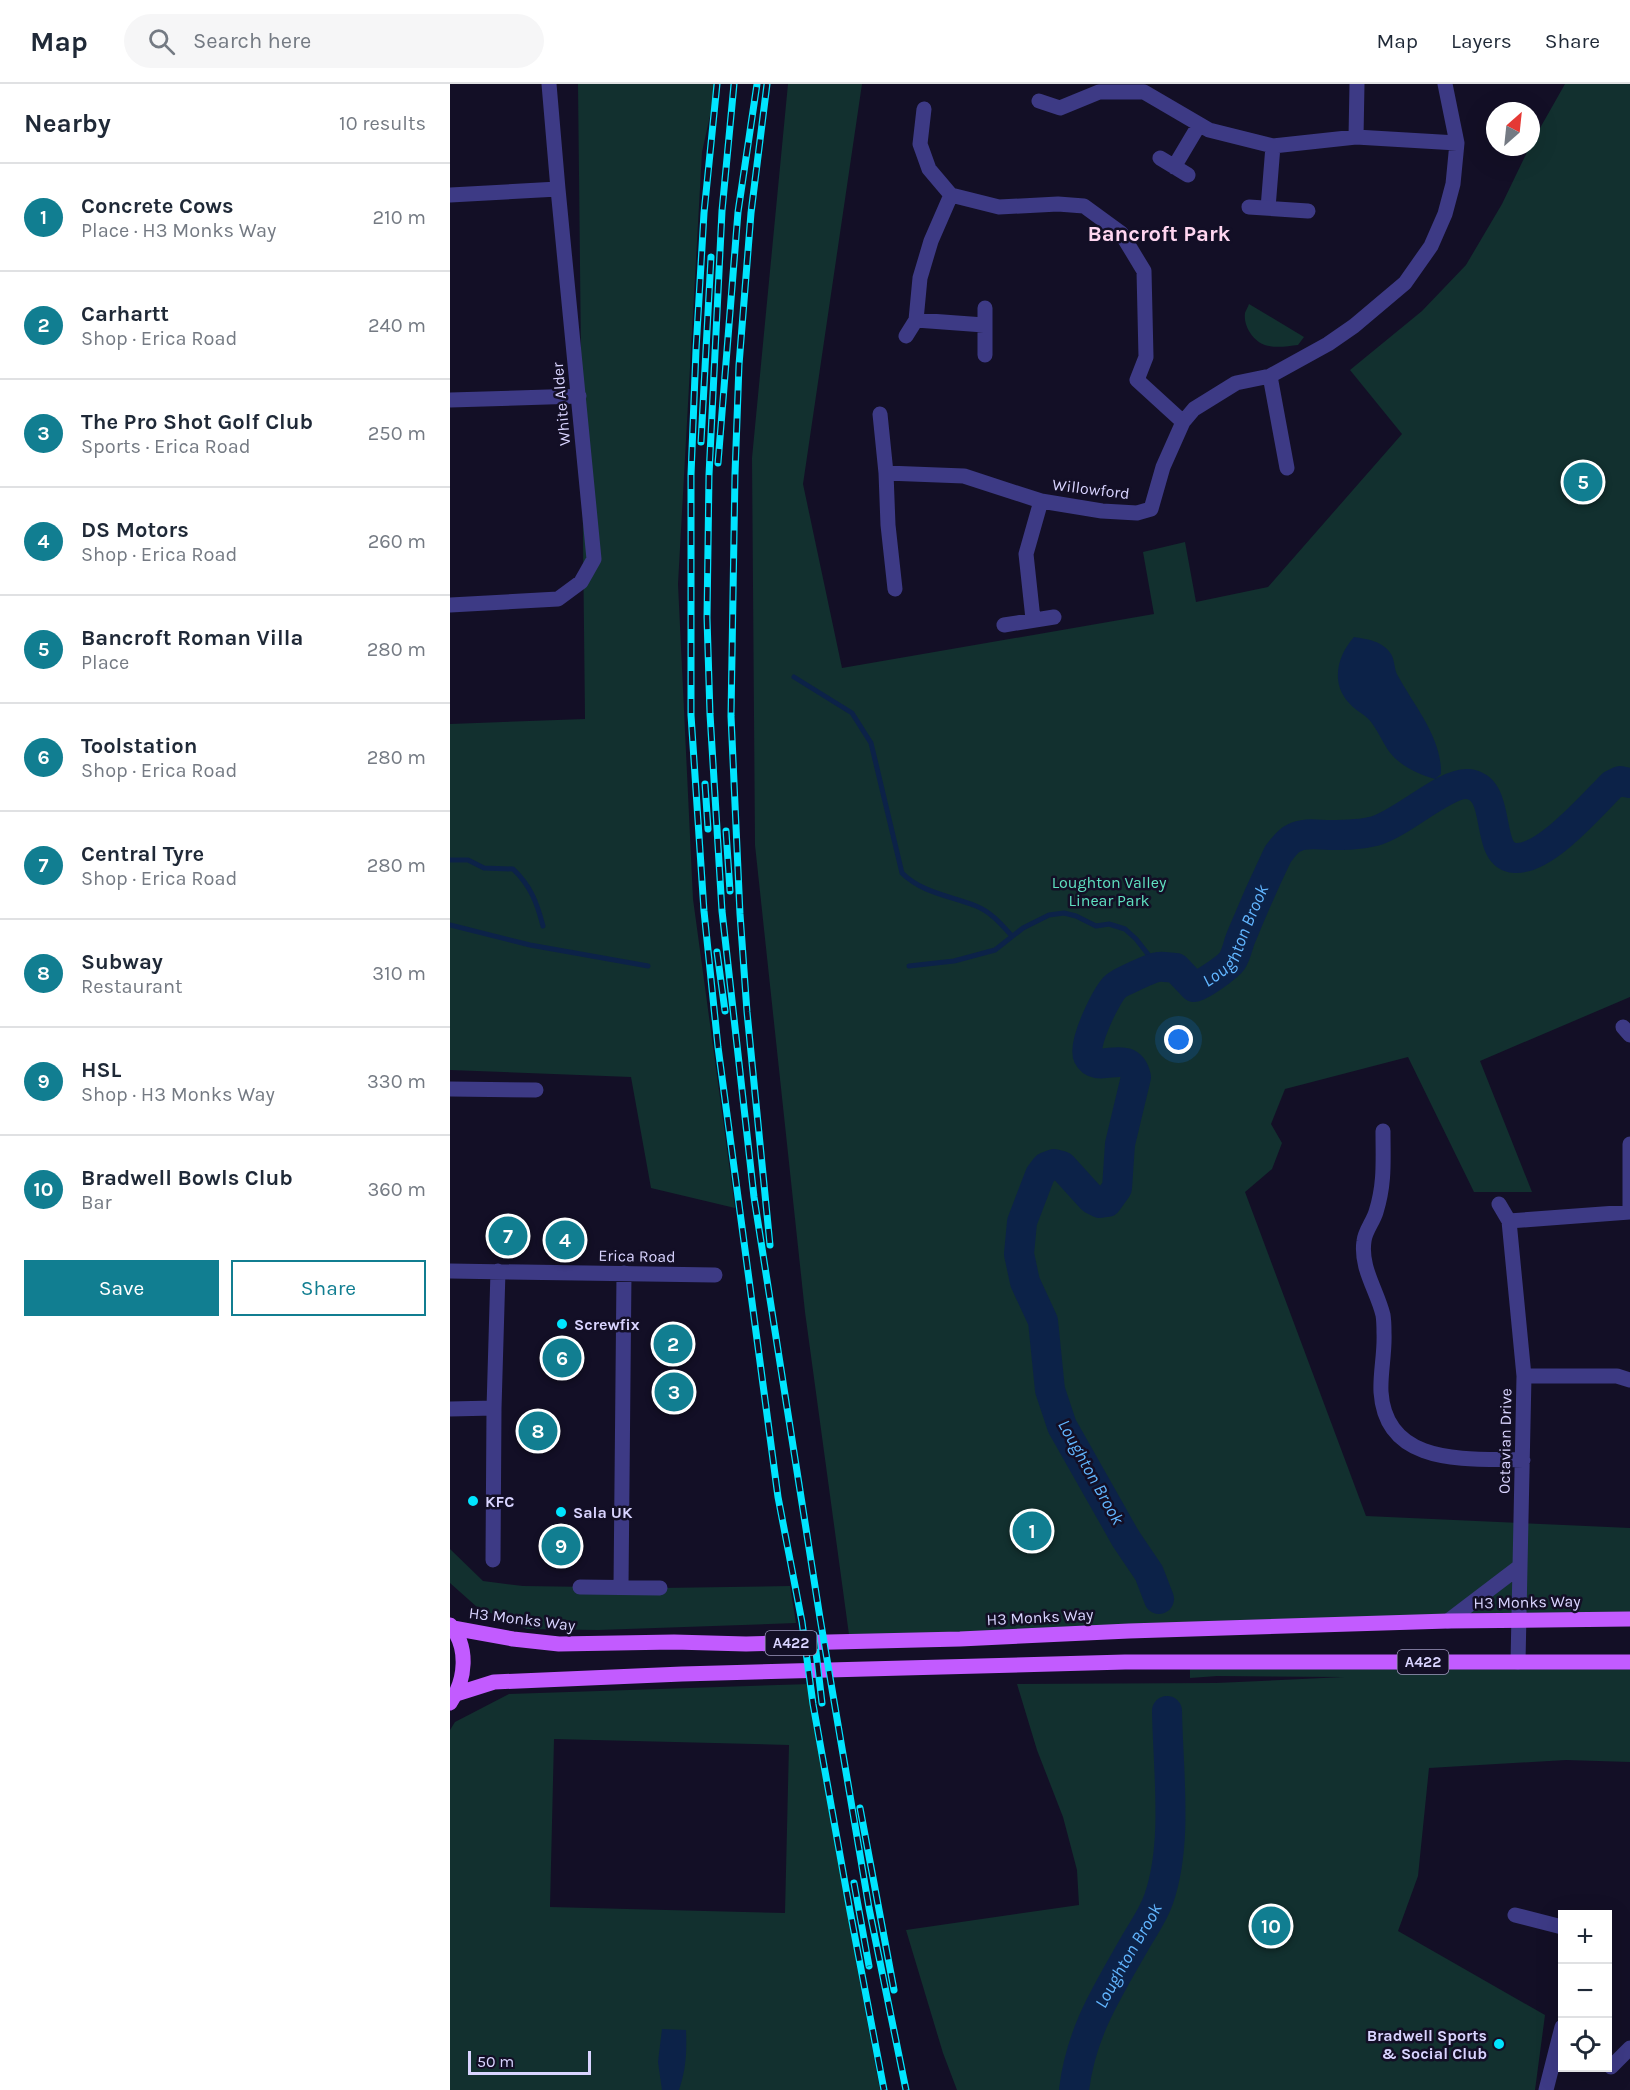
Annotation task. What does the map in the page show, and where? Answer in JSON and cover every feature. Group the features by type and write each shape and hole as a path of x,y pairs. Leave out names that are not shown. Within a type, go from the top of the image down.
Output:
{"main road":[{"name":"H3 Monks Way","path":"452,1627 513,1639 560,1644 850,1642 1448,1621 1630,1619"},
{"path":"452,1627 460,1642 464,1671 453,1698"},
{"name":"A422","path":"453,1698 494,1682 682,1674 1125,1662 1630,1662"}],"street":[{"name":"White Alder","path":"450,605 558,599 581,582 594,559 549,84"},
{"path":"1356,137 1357,84"},
{"path":"924,109 920,144 929,169 951,195 999,207 1058,204 1084,206 1121,233 1144,271 1146,357 1137,380 1183,422 1194,409 1236,383 1270,376 1328,344 1354,326 1405,283 1431,246 1445,214 1453,184 1457,143 1445,84"},
{"path":"1038,101 1060,108 1099,92 1144,92 1209,130 1274,146 1356,137 1457,143"},
{"path":"1174,167 1199,125"},
{"path":"1268,208 1274,146"},
{"path":"1160,158 1188,175"},
{"path":"450,195 558,189"},
{"path":"906,336 915,320 920,278 931,241 951,195"},
{"path":"1250,207 1308,211"},
{"path":"985,308 985,355"},
{"path":"915,320 984,324"},
{"path":"1270,376 1287,468"},
{"path":"450,400 579,396"},
{"path":"880,414 888,525 896,589"},
{"name":"Willowford","path":"886,473 964,476 1041,501 1102,511 1137,513 1151,509 1163,467 1183,422"},
{"name":"Willowford","path":"1033,619 1026,554 1041,501"},
{"path":"1004,625 1054,616"},
{"path":"450,1089 536,1090"},
{"path":"1383,1131 1384,1180 1376,1212 1364,1239 1364,1256 1383,1316 1381,1391 1383,1410 1392,1426 1404,1440 1420,1450 1441,1457 1523,1460"},
{"path":"1499,1204 1509,1221 1630,1212 1630,1144"},
{"name":"Octavian Drive","path":"1509,1221 1524,1376 1518,1662"},
{"name":"Erica Road","path":"450,1270 715,1275"},
{"path":"493,1560 498,1271"},
{"path":"621,1587 624,1274"},
{"path":"1524,1376 1617,1376 1630,1380"},
{"path":"450,1409 494,1408"},
{"path":"1448,1621 1520,1567"},
{"path":"580,1587 660,1588"},
{"path":"1515,1915 1558,1926"},
{"path":"1546,2090 1558,2046"},
{"path":"1612,2066 1630,2048"}],"green space":[{"path":"578,84 717,84 702,152 678,584 693,899 735,1208 651,1188 631,1077 450,1070 450,724 585,719"},
{"name":"Loughton Valley Linear Park","path":"788,84 862,84 803,484 842,668 1154,614 1143,552 1185,542 1196,602 1268,587 1402,434 1350,370 1422,311 1466,265 1502,204 1525,156 1540,156 1540,128 1565,84 1630,84 1630,997 1480,1061 1532,1192 1474,1192 1408,1057 1285,1089 1271,1124 1282,1143 1272,1169 1245,1192 1366,1516 1630,1528 1630,1619 850,1642 805,1312 755,845 752,458"},
{"path":"1249,304 1304,337 1298,345 1272,347 1259,342 1251,334 1246,324 1245,313"},
{"path":"450,1549 483,1581 523,1586 660,1588 790,1586 796,1623 598,1630 527,1629 477,1607 450,1583"},
{"path":"1630,1662 1630,1762 1566,1760 1429,1768 1418,1876 1398,1931 1545,2015 1535,2090 957,2090 943,2053 906,1930 1079,1905 1077,1870 1063,1817 1037,1750 1017,1684 1216,1683 1344,1677 1217,1676 1190,1678 1190,1664"},
{"path":"811,1684 855,1937 856,1962 880,2090 450,2090 450,1730 455,1722 509,1694","holes":["554,1739 789,1745 785,1913 550,1907"]}],"water":[{"path":"1354,637 1379,643 1391,654 1397,674 1426,723 1437,748 1441,774 1435,779 1416,772 1397,760 1371,722 1344,696 1340,688 1338,670 1343,653"},
{"path":"662,2029 686,2030 686,2060 679,2090 662,2090 658,2062"}],"waterway":[{"path":"794,677 852,713 871,743 902,873 928,890 981,909 996,919 1012,936"},
{"name":"Loughton Brook","path":"1159,1599 1149,1573 1126,1539 1062,1426 1050,1390 1043,1321 1025,1282 1019,1254 1022,1222 1040,1175 1046,1167 1054,1164 1062,1166 1092,1199 1100,1203 1107,1202 1117,1188 1120,1144 1136,1077 1127,1063 1099,1063 1088,1056 1087,1050 1092,1031 1107,998 1118,984 1155,968 1176,968 1194,987 1230,964 1278,854 1289,841 1298,836 1375,831 1386,827 1448,789 1468,784 1479,788 1486,797 1499,846 1505,854 1515,858 1527,856 1554,841 1612,785 1620,781 1630,783"},
{"path":"450,860 468,860 484,868 513,869 532,895 543,926"},
{"path":"909,966 954,961 995,950 1023,928 1049,915 1064,913 1096,926 1109,924 1125,929 1158,967"},
{"path":"450,925 530,945 648,966"},
{"name":"Loughton Brook","path":"1074,2090 1077,2069 1089,2031 1105,1996 1154,1910 1165,1877 1170,1830 1167,1711"}],"railway":[{"path":"717,84 704,213 691,475 691,715 704,911 718,1047 778,1497 802,1622 813,1704 850,1911 884,2090"},
{"path":"734,84 722,211 709,475 707,618 710,714 722,911 754,1197 820,1618 869,1908 906,2090"},
{"path":"718,463 738,212 757,84"},
{"path":"767,84 751,213 739,365 731,716 747,1012 770,1245"},
{"path":"701,442 711,257"},
{"path":"705,784 708,829"},
{"path":"726,831 730,891"},
{"path":"717,952 725,1011"},
{"path":"814,1635 822,1703"},
{"path":"860,1808 894,1990"},
{"path":"854,1883 869,1966"}],"place":[{"name":"Bancroft Roman Villa","path":"1583,482"},
{"name":"Central Tyre","path":"508,1236"},
{"name":"DS Motors","path":"565,1240"},
{"name":"Screwfix","path":"562,1324"},
{"name":"Carhartt","path":"673,1344"},
{"name":"Toolstation","path":"562,1358"},
{"name":"The Pro Shot Golf Club","path":"674,1392"},
{"name":"Subway","path":"538,1431"},
{"name":"KFC","path":"473,1501"},
{"name":"Sala UK","path":"561,1512"},
{"name":"Concrete Cows","path":"1032,1531"},
{"name":"HSL","path":"561,1546"},
{"name":"Bradwell Bowls Club","path":"1271,1926"},
{"name":"Bradwell Sports & Social Club","path":"1499,2044"}],"district":[{"name":"Bancroft Park","path":"1159,234"}]}
